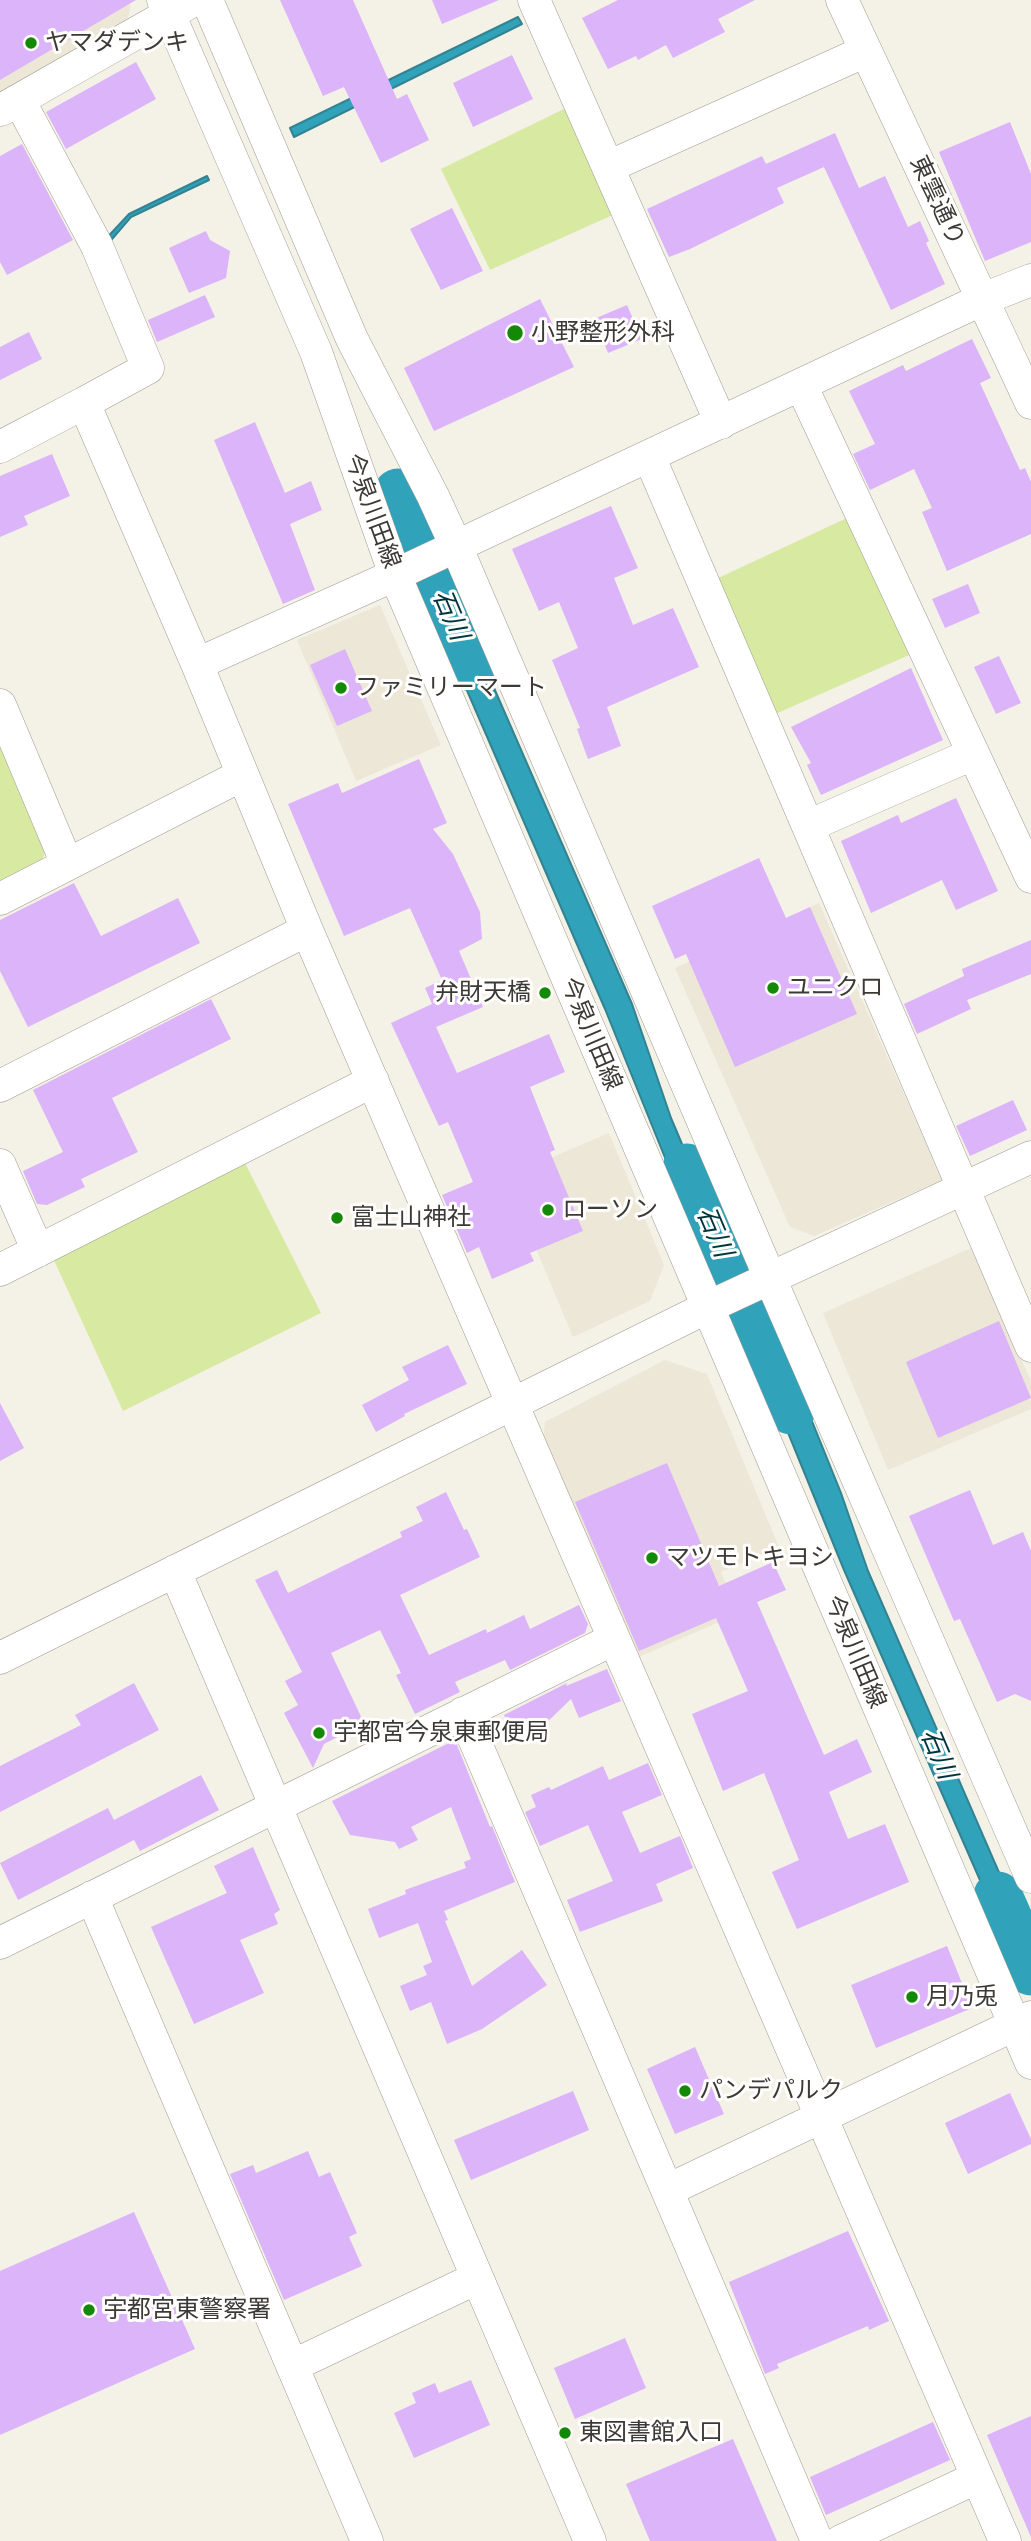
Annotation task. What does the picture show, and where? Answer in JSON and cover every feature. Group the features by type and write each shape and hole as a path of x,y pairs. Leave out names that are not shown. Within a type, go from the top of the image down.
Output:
{"street":[{"path":"207,0 352,340 456,546 1031,1877"},
{"path":"534,0 721,423"},
{"name":"東雲通り","path":"842,0 1031,403"},
{"path":"1,444 85,403 148,368 97,246 9,105 175,5"},
{"name":"今泉川田線","path":"175,5 316,352 394,575 708,1307 1023,2021 1031,2063"},
{"path":"608,167 866,51"},
{"path":"197,664 394,575 983,299 1031,280"},
{"path":"801,385 1031,877"},
{"path":"85,403 307,930 1005,2541"},
{"path":"649,456 1031,1346"},
{"path":"0,705 67,864"},
{"path":"808,826 973,754"},
{"path":"0,899 242,775"},
{"path":"0,1086 307,930"},
{"path":"0,1270 373,1082"},
{"path":"0,1658 708,1307 1031,1157"},
{"path":"0,1166 38,1251"},
{"path":"175,1571 590,2541"},
{"path":"0,1944 614,1640"},
{"path":"463,1713 817,2541"},
{"path":"92,1897 367,2541"},
{"path":"668,2190 1023,2021"},
{"path":"292,2366 477,2278"},
{"path":"841,2541 976,2478"}],"shaded area":[{"name":"ヤマダデンキ","path":"0,0 128,0 131,7 126,23 0,97"},
{"path":"380,605 441,745 356,781 297,640"},
{"path":"819,903 942,1180 814,1236 790,1227 675,968"},
{"path":"609,1133 664,1265 650,1301 573,1337 506,1177"},
{"path":"971,1248 1031,1381 1031,1409 888,1470 823,1313"},
{"path":"665,1360 707,1374 779,1547 721,1572 738,1614 634,1659 543,1444 545,1422"}],"green space":[{"path":"568,107 615,214 490,270 441,169"},
{"path":"849,517 916,652 773,715 714,580"},
{"path":"0,738 48,844 42,861 0,883"},
{"path":"245,1163 321,1313 123,1411 53,1258"}],"water":[{"path":"518,17 522,24 294,137 290,128"},
{"path":"207,176 209,180 131,217 106,246 102,243 129,214"},
{"path":"456,601 632,1004 671,1118 718,1229 697,1237 605,1009 433,612"},
{"path":"780,1342 841,1493 868,1571 1031,1946 1031,1953 1015,1960 844,1570 756,1354"}],"building":[{"name":"ヤマダデンキ","path":"0,0 136,0 0,80"},
{"path":"280,0 353,0 397,99 407,94 429,140 381,163 344,87 323,96"},
{"path":"432,0 499,0 442,24"},
{"path":"618,0 755,0 718,19 725,32 673,58 666,45 638,60 636,56 608,69 582,18"},
{"path":"512,55 533,99 473,127 453,83"},
{"path":"136,62 156,99 66,149 46,112"},
{"path":"1010,122 1031,174 1031,242 985,261 939,152"},
{"path":"835,133 859,188 885,176 908,227 920,221 929,241 926,243 945,284 891,310 824,167 777,188 784,203 669,257 647,209 762,156 766,164"},
{"path":"22,144 73,240 7,275 0,262 0,156"},
{"path":"452,208 483,271 441,290 410,229"},
{"path":"206,231 210,240 230,251 226,278 189,293 169,248"},
{"path":"205,295 215,317 157,342 148,320"},
{"name":"小野整形外科","path":"540,299 574,367 434,431 404,368"},
{"path":"627,305 642,339 608,353 594,319"},
{"path":"29,332 42,359 0,380 0,347"},
{"path":"972,339 991,378 980,383 1020,470 1025,468 1031,482 1031,534 947,571 922,512 932,508 914,469 870,490 853,454 875,444 849,391 903,365 906,371"},
{"path":"255,422 285,493 311,481 322,510 290,524 315,590 283,604 214,440"},
{"path":"52,454 70,496 24,516 28,525 0,537 0,476"},
{"path":"611,506 638,568 614,578 633,625 673,608 699,667 607,707 621,746 588,759 577,729 580,728 552,660 578,648 559,602 539,611 512,549"},
{"path":"968,584 980,613 945,628 932,599"},
{"name":"ファミリーマート","path":"345,649 372,711 337,726 310,665"},
{"path":"999,656 1021,703 996,714 974,667"},
{"path":"911,668 943,740 821,795 807,765 811,763 791,727"},
{"path":"419,759 447,823 433,829 453,854 480,912 482,939 459,951 483,1007 436,1027 457,1073 549,1034 565,1072 530,1087 555,1150 550,1152 583,1231 530,1253 534,1261 492,1279 479,1247 467,1253 442,1195 473,1182 448,1122 439,1126 391,1023 432,1004 425,988 442,980 410,908 344,936 288,804 338,783 342,793"},
{"path":"956,798 998,891 956,910 942,880 871,913 841,841 898,815 901,823"},
{"name":"ユニクロ","path":"759,858 786,918 810,907 857,1014 735,1067 686,954 675,959 652,906"},
{"path":"74,883 101,936 178,898 200,943 28,1027 0,971 0,920"},
{"path":"1031,940 1031,974 967,1000 971,1009 917,1034 904,1004 964,976 962,969"},
{"path":"211,999 231,1039 112,1098 138,1152 81,1179 85,1187 47,1205 37,1204 23,1171 63,1152 33,1090"},
{"path":"1013,1100 1027,1130 970,1156 956,1126"},
{"path":"999,1321 1031,1398 938,1438 906,1362"},
{"path":"448,1345 467,1384 404,1414 405,1416 376,1432 362,1405 409,1380 402,1367"},
{"path":"0,1403 24,1448 0,1461"},
{"path":"667,1463 719,1586 773,1562 786,1590 757,1602 824,1755 857,1739 872,1772 829,1792 848,1839 885,1824 909,1882 797,1929 772,1872 799,1860 764,1773 723,1791 692,1714 748,1691 716,1618 639,1651 575,1502"},
{"path":"970,1490 993,1545 1023,1532 1031,1551 1031,1701 1015,1694 997,1702 960,1619 954,1621 909,1516"},
{"path":"446,1492 480,1557 400,1595 429,1655 486,1629 487,1633 524,1615 530,1629 579,1605 588,1624 585,1633 510,1670 505,1660 455,1682 460,1692 415,1714 396,1675 401,1673 380,1630 331,1653 364,1723 324,1744 313,1768 284,1713 298,1705 285,1681 302,1672 255,1580 277,1570 288,1593 402,1537 400,1532 423,1521 416,1507"},
{"path":"607,1669 621,1701 579,1718 571,1699 541,1728 516,1740 504,1715 567,1683 566,1686"},
{"path":"134,1683 159,1730 0,1812 0,1766 81,1725 75,1715"},
{"path":"455,1740 515,1882 444,1911 448,1920 445,1921 472,1986 522,1950 547,1985 482,2029 447,2044 431,2002 410,2011 400,1986 427,1975 423,1966 432,1962 418,1923 379,1938 368,1909 406,1894 405,1890 466,1868 464,1862 471,1859 451,1807 411,1827 418,1840 399,1849 395,1842 350,1835 332,1801"},
{"path":"648,1763 662,1795 622,1812 640,1853 680,1836 693,1868 656,1884 663,1901 580,1932 567,1900 613,1881 588,1825 540,1846 525,1812 536,1807 531,1795 549,1787 551,1790 603,1766 609,1780"},
{"path":"201,1775 219,1810 140,1851 134,1840 18,1900 0,1863 108,1808 114,1820"},
{"path":"253,1847 280,1910 274,1914 278,1924 240,1940 264,1993 194,2024 151,1927 227,1893 214,1866"},
{"name":"月乃兎","path":"947,1946 972,2008 876,2048 851,1985"},
{"name":"パンデパルク","path":"695,2047 724,2114 675,2134 647,2069"},
{"path":"573,2091 589,2130 471,2180 454,2140"},
{"path":"1010,2093 1031,2144 968,2174 945,2123"},
{"path":"308,2151 319,2177 330,2172 357,2233 349,2237 362,2266 284,2300 230,2174 253,2165 256,2173"},
{"name":"宇都宮東警察署","path":"134,2212 195,2349 0,2435 0,2271"},
{"path":"848,2231 889,2321 869,2330 868,2326 777,2364 779,2368 765,2374 729,2282"},
{"path":"625,2338 646,2388 575,2419 554,2368"},
{"path":"471,2380 490,2425 414,2458 394,2413 416,2403 412,2393 435,2383 439,2393"},
{"path":"1031,2416 1031,2537 987,2435"},
{"path":"933,2422 950,2460 826,2515 810,2477"},
{"path":"733,2439 777,2541 650,2541 626,2484"}],"waterway":[{"name":"石川","path":"398,493 472,667"},
{"name":"石川","path":"687,1168 791,1410"},
{"name":"石川","path":"998,1896 1031,1971"}],"place":[{"name":"ヤマダデンキ","path":"31,43"},
{"name":"小野整形外科","path":"515,333"},
{"name":"ファミリーマート","path":"341,688"},
{"name":"ユニクロ","path":"773,988"},
{"name":"弁財天橋","path":"545,993"},
{"name":"ローソン","path":"548,1210"},
{"name":"富士山神社","path":"337,1218"},
{"name":"マツモトキヨシ","path":"652,1558"},
{"name":"宇都宮今泉東郵便局","path":"319,1733"},
{"name":"月乃兎","path":"912,1997"},
{"name":"パンデパルク","path":"685,2091"},
{"name":"宇都宮東警察署","path":"89,2310"},
{"name":"東図書館入口","path":"565,2433"}]}
